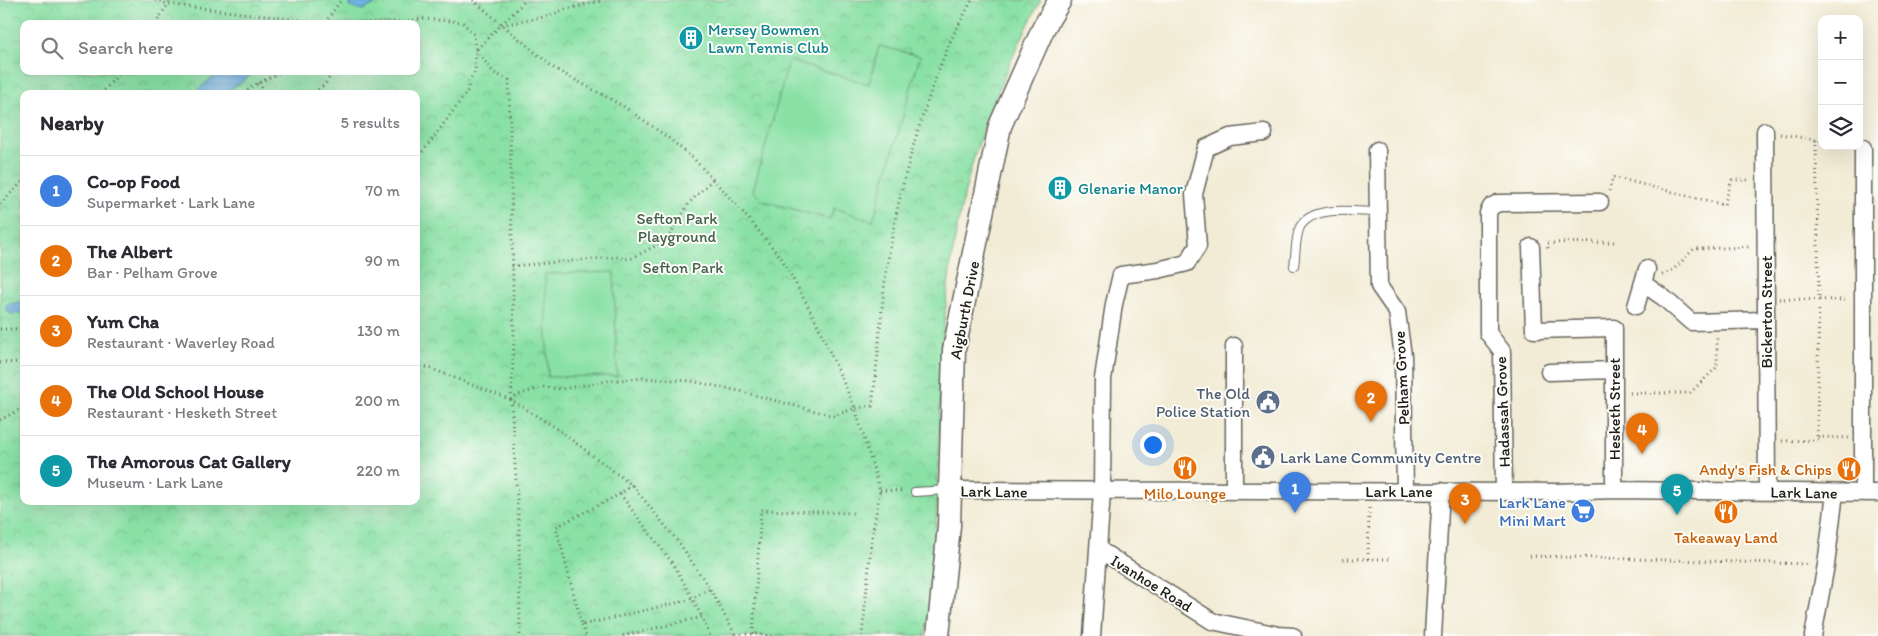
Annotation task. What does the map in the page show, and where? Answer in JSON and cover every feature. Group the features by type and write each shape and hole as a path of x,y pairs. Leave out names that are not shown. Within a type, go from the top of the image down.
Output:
{"street":[{"name":"Aigburth Drive","path":"938,636 949,526 954,350 1000,126 1044,27 1060,0"},
{"name":"Bickerton Street","path":"1765,131 1768,492"},
{"path":"1092,636 1102,492 1103,378 1114,304 1121,275 1158,270 1187,263 1198,246 1194,194 1206,148 1230,137 1264,133"},
{"path":"1863,148 1863,438 1870,493"},
{"name":"Pelham Grove","path":"1377,150 1379,286 1397,312 1403,356 1405,492"},
{"name":"Hadassah Grove","path":"1504,492 1502,351 1488,333 1488,213 1491,207 1498,203 1604,198"},
{"name":"Hesketh Street","path":"1531,252 1534,330 1614,328 1614,490"},
{"path":"1636,306 1646,276"},
{"path":"1646,276 1664,298 1691,322 1766,320"},
{"path":"1234,346 1234,490"},
{"path":"1549,372 1614,370"},
{"name":"Lark Lane","path":"949,490 1504,492 1614,490 1691,486 1768,492 1870,493"},
{"path":"1433,636 1441,491"},
{"path":"1813,636 1826,565 1835,493"},
{"name":"Ivanhoe Road","path":"1098,549 1212,621 1283,636"}],"lane":[{"path":"1294,266 1300,227 1307,219 1326,211 1378,212"},
{"path":"915,492 949,490"}],"path":[{"path":"155,0 167,4 293,20"},
{"path":"157,20 171,0"},
{"path":"328,20 341,0"},
{"path":"473,0 555,69 623,106 666,136 693,158 782,258 815,319 855,408 880,490 872,537 862,636"},
{"path":"476,50 526,0"},
{"path":"502,25 549,16 563,10 604,0"},
{"path":"511,400 518,394 543,387 561,389 608,381 643,378 691,381 735,390 834,416 855,408 872,406 884,288 895,221 910,153 948,47 972,0"},
{"path":"420,20 462,22 474,34 476,50 475,72 469,81 467,92 420,153"},
{"path":"476,50 494,73 510,80 514,340 511,400 519,529 520,636"},
{"path":"105,90 118,75"},
{"path":"248,90 274,75"},
{"path":"318,90 322,88 330,75"},
{"path":"258,83 264,90"},
{"path":"1765,131 1816,140 1819,300 1818,440 1767,442"},
{"path":"1604,198 1613,177 1724,205 1732,180 1765,180"},
{"path":"512,266 618,257 632,258 657,245 671,234 689,203 713,179"},
{"path":"0,204 20,184"},
{"path":"1531,252 1549,256 1548,243 1614,242"},
{"path":"1646,276 1673,270 1694,249 1766,247"},
{"path":"1766,299 1864,300"},
{"path":"1614,394 1690,393 1717,367 1717,321"},
{"path":"0,329 20,329"},
{"path":"0,363 20,362"},
{"path":"420,366 511,400 556,428 632,485 680,544 710,588 736,636 753,634 772,636"},
{"path":"0,420 20,409"},
{"path":"1817,437 1863,438"},
{"path":"586,636 556,527 620,494 632,485"},
{"path":"880,490 915,492"},
{"path":"1368,559 1369,492"},
{"path":"620,494 676,568 693,598 710,636"},
{"path":"753,634 761,510 854,513"},
{"path":"1530,556 1826,565"},
{"path":"1344,559 1392,559"},
{"path":"582,626 693,598 710,588"},
{"path":"623,636 702,617"}],"green space":[{"name":"Sefton Park","path":"0,0 1041,0 996,95 975,155 960,212 950,270 944,328 936,532 925,636 0,636"},
{"path":"879,46 920,56 873,221 834,208 830,219 763,201 753,191 789,61 869,84"},
{"path":"614,272 617,376 548,377 545,274"}],"water":[{"path":"356,0 384,0 363,10 350,7 350,4"},
{"path":"215,75 251,75 230,90 198,90"},
{"path":"20,302 20,313 12,314 6,311 6,305"}],"place":[{"name":"Mersey Bowmen Lawn Tennis Club","path":"691,38"},
{"name":"Glenarie Manor","path":"1060,188"},
{"name":"The Old Police Station","path":"1268,402"},
{"name":"The Albert","path":"1371,422"},
{"name":"The Old School House","path":"1642,454"},
{"name":"Lark Lane Community Centre","path":"1263,457"},
{"name":"Milo Lounge","path":"1185,468"},
{"name":"Andy's Fish & Chips","path":"1849,469"},
{"name":"Lark Lane Mini Mart","path":"1583,511"},
{"name":"Takeaway Land","path":"1726,512"},
{"name":"Co-op Food","path":"1295,513"},
{"name":"The Amorous Cat Gallery","path":"1677,515"},
{"name":"Yum Cha","path":"1465,524"}],"park label":[{"name":"Sefton Park Playground","path":"677,227"}]}
